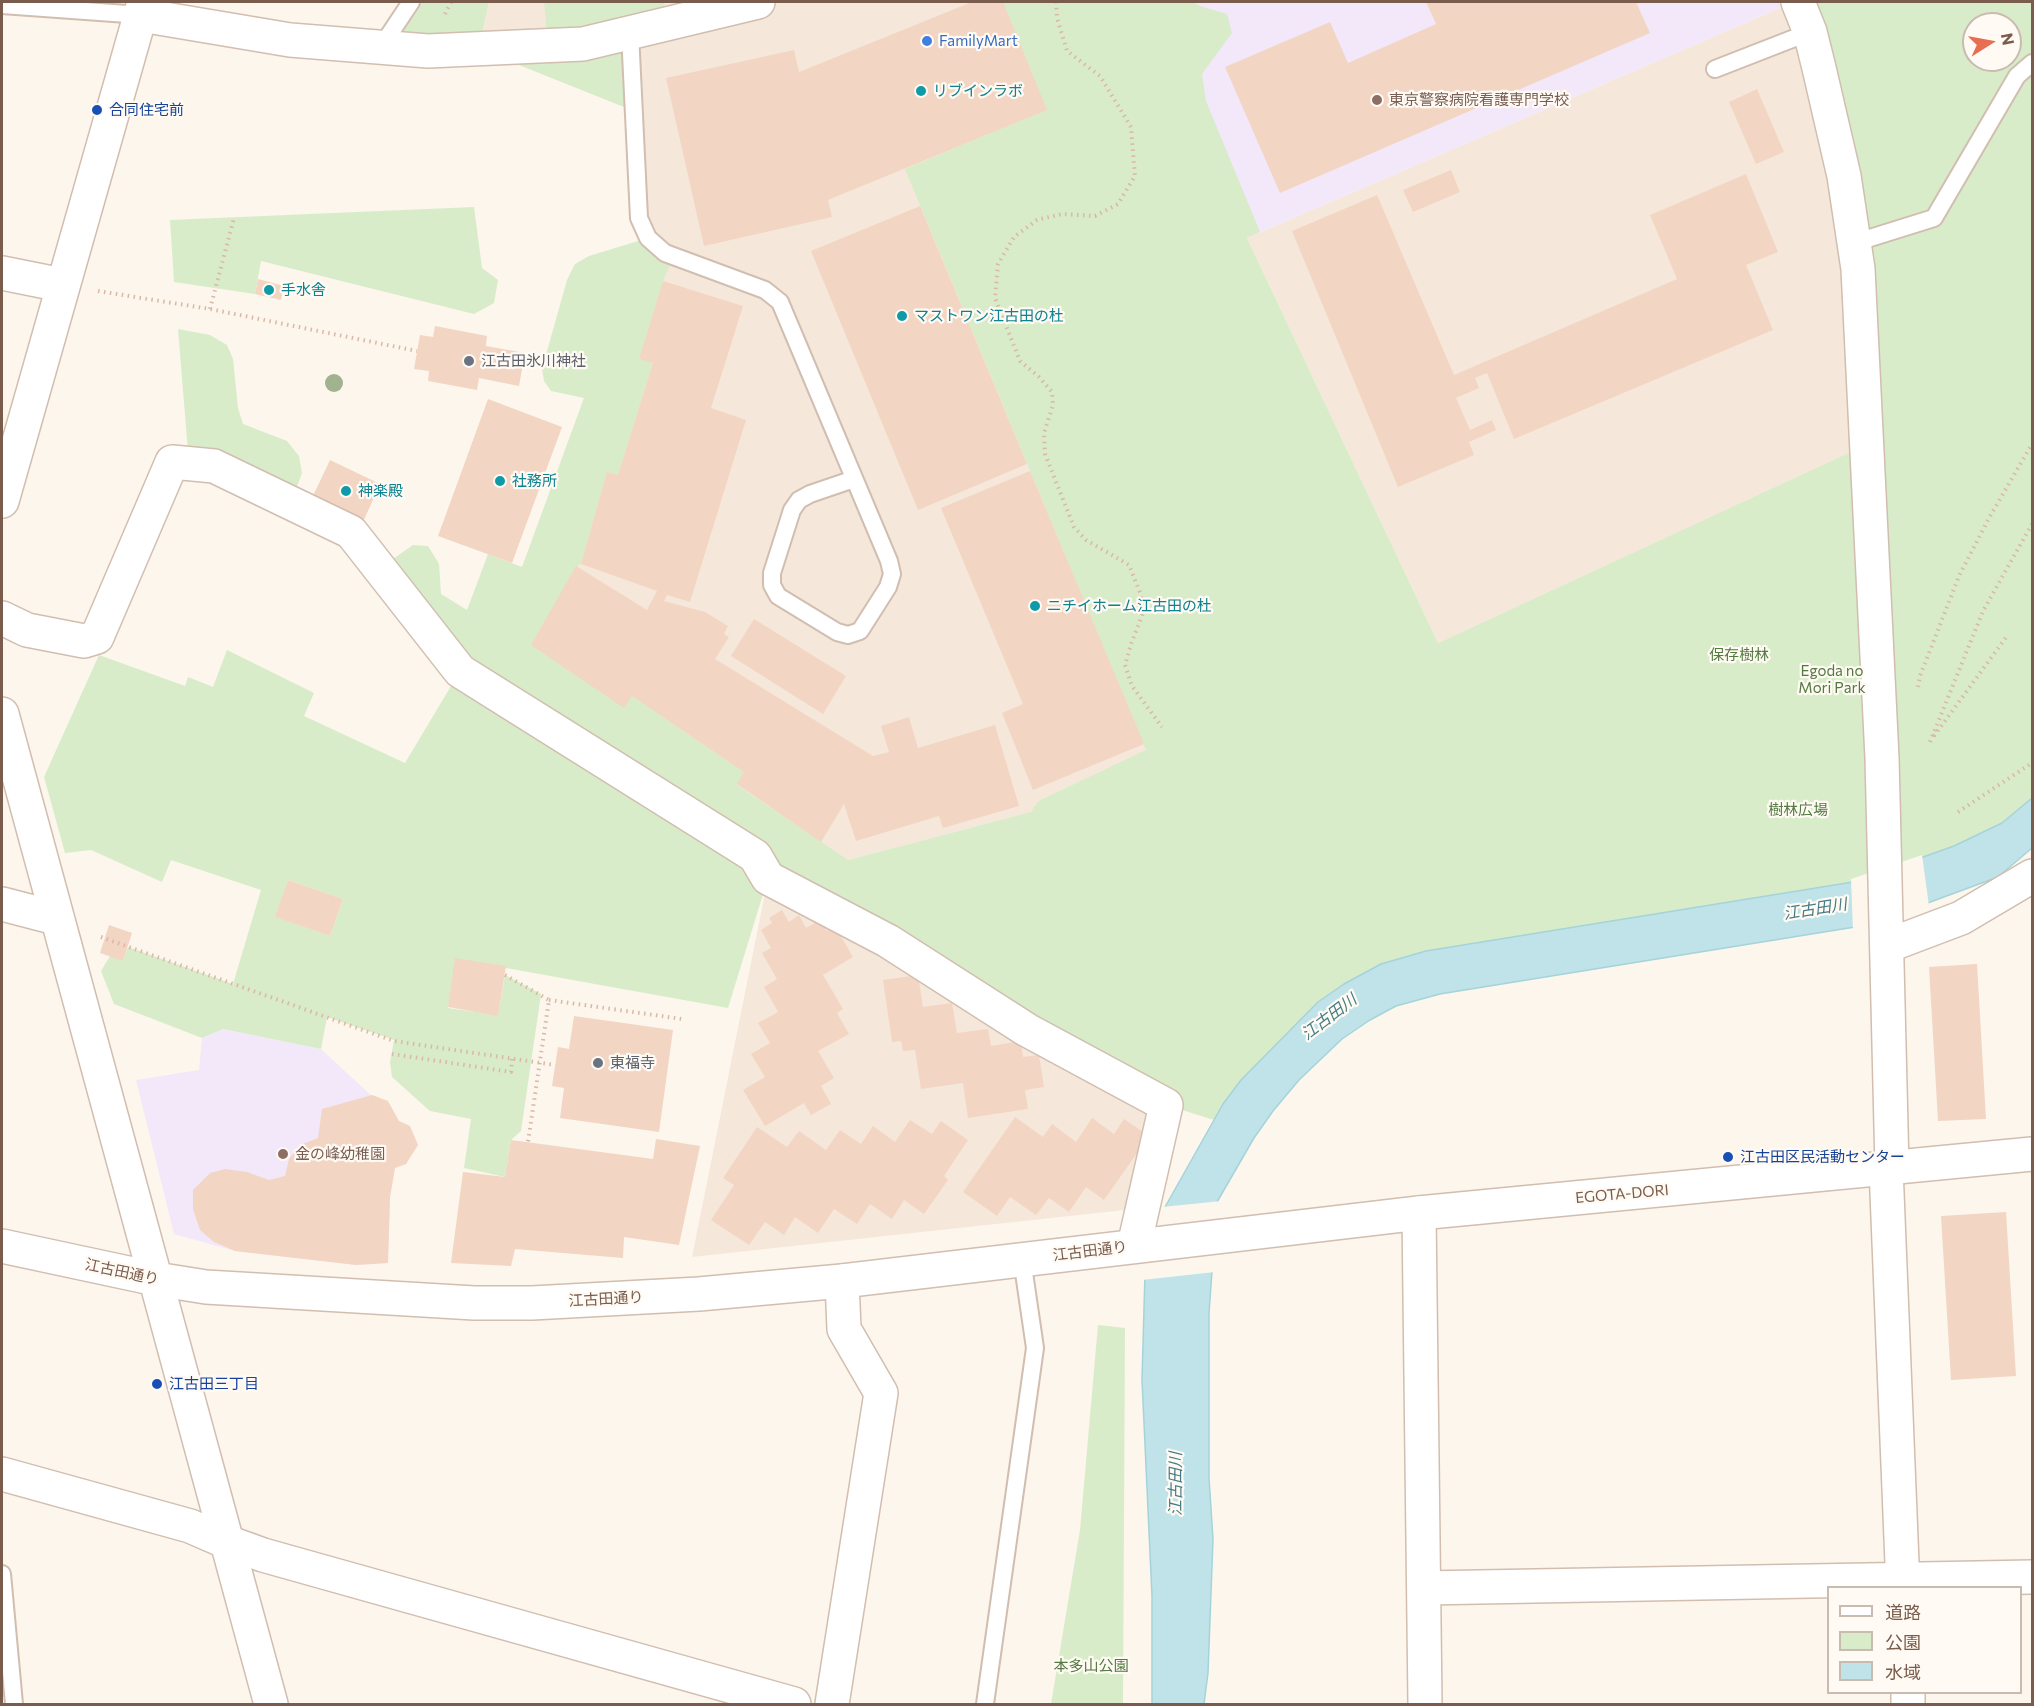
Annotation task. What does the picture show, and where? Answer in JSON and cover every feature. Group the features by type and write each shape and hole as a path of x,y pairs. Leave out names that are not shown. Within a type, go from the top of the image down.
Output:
{"street":[{"path":"2,501 142,8 290,40 428,51 583,44 758,2"},
{"path":"1798,2 1810,32 1844,176 1858,269 1881,728 1887,938 1889,1168 1903,1583"},
{"path":"2,273 62,285"},
{"path":"2,618 27,630 84,641 97,637 172,462 214,466 351,532 460,671 755,856 768,878 888,941 1028,1030 1166,1105 1144,1245"},
{"path":"2,714 271,1704"},
{"path":"1887,938 1960,918 2032,876"},
{"path":"2,904 56,918"},
{"name":"EGOTA-DORI","path":"1213,1238 1419,1213 2032,1154"},
{"path":"1419,1213 1425,1704"},
{"name":"江古田通り","path":"2,1246 156,1279 206,1287 474,1303 532,1303 699,1294 842,1281 1213,1238"},
{"path":"832,1704 881,1393 844,1329 842,1281"},
{"path":"2,1474 190,1526 263,1555 794,1704"},
{"path":"1424,1588 1903,1583 2032,1577"}],"lane":[{"path":"381,47 411,2"},
{"path":"2,5 142,8"},
{"path":"1715,69 1810,32"},
{"path":"630,33 639,218 648,238 665,253 765,290 780,302 889,561 892,574 888,587 860,631 849,635 837,632 778,596 772,585 772,573 792,510 799,500 854,479"},
{"path":"1854,243 1934,218 2018,76 2032,63"},
{"path":"985,1704 1035,1348 1022,1259"},
{"path":"2,1574 14,1704"}],"path":[{"path":"1056,2 1057,18 1067,51 1100,75 1131,127 1135,176 1118,204 1095,216 1062,214 1037,220 1014,237 998,264 995,298 1020,361 1052,392 1053,405 1044,433 1045,454 1074,526 1086,540 1129,565 1141,595 1143,613 1125,665 1132,686 1162,727"},
{"path":"210,309 234,218"},
{"path":"62,285 210,309 417,351"},
{"path":"1916,698 1920,676 1959,576 1989,518 2032,444"},
{"path":"2007,636 1930,741 1983,611 2032,524"},
{"path":"1959,812 2032,763"},
{"path":"56,918 116,943 394,1041 555,1065"},
{"path":"505,975 549,1000 682,1019"},
{"path":"528,1142 549,1000"},
{"path":"392,1054 511,1072 512,1059"}],"shaded area":[{"path":"489,2 1145,2 1214,719 1038,801 1032,812 848,860 1166,1105 1143,1208 692,1257 768,878 480,683 623,292 648,238 630,33 479,48"},
{"name":"東京警察病院看護専門学校","path":"1145,2 1794,2 1247,238"},
{"path":"1794,2 1810,32 1867,445 1438,643 1247,238"},
{"name":"金の峰幼稚園","path":"223,1029 321,1049 399,1121 410,1126 418,1145 406,1164 395,1168 390,1197 388,1263 356,1265 235,1251 174,1234 136,1080 199,1070 202,1038"}],"green space":[{"path":"411,2 489,2 479,48 548,45 544,2 664,2 668,23 630,33 634,111 479,49 381,47"},
{"path":"1003,2 1193,2 1227,14 1232,33 1202,74 1206,101 1260,232 1247,238 1438,643 1866,445 1862,346 1798,2 2032,2 2032,798 2002,823 1954,846 1853,882 1438,949 1381,964 1344,984 1318,1002 1241,1080 1214,1120 1166,1105 768,878 728,1008 456,959 448,1008 498,1015 505,975 541,994 521,1131 511,1140 505,1177 464,1168 471,1119 430,1111 392,1077 390,1062 394,1040 327,1017 321,1049 223,1029 202,1038 114,1004 101,971 110,956 123,960 128,947 233,984 261,890 171,860 162,882 91,850 65,853 44,777 99,655 185,686 188,677 213,687 227,650 314,693 304,716 405,763 460,671 380,568 413,545 428,546 439,564 441,594 467,610 488,554 522,567 584,398 551,391 544,381 542,369 567,280 575,264 589,256 648,238 674,256 663,281 639,359 653,363 618,475 607,472 581,564 576,567 624,707 632,696 744,772 737,785 848,860 1031,812 1038,801 1146,750 905,169 1046,110","holes":["288,880 343,899 330,936 276,917"]},
{"path":"474,207 482,268 498,280 494,303 474,314 261,261 255,294 174,282 170,220"},
{"path":"178,329 210,335 227,345 233,359 238,408 243,424 287,441 299,456 302,473 291,503 189,464"},
{"name":"本多山公園","path":"1098,1325 1125,1328 1123,1704 1051,1704 1080,1530"}],"water":[{"name":"江古田川","path":"2032,798 2032,848 1998,877 1855,927 1440,994 1396,1006 1342,1039 1299,1080 1254,1138 1217,1202 1209,1313 1209,1478 1213,1539 1208,1673 1204,1704 1152,1704 1152,1596 1142,1380 1145,1273 1165,1207 1223,1104 1241,1080 1318,1002 1344,984 1381,964 1426,951 1853,882 1954,846 2002,823"}],"pier":[{"path":"1922,855 1929,906 1853,931 1851,879"},
{"path":"1221,1201 1215,1272 1142,1280 1142,1272 1162,1207"}],"building":[{"path":"972,2 1003,2 1047,110 828,200 832,217 704,246 666,78 794,50 799,72"},
{"path":"1426,2 1636,2 1650,33 1280,193 1225,67 1330,22 1348,63 1436,24"},
{"path":"1757,89 1784,152 1756,164 1729,102"},
{"path":"1451,170 1460,192 1413,212 1403,190"},
{"path":"1746,174 1778,252 1746,265 1773,330 1514,439 1487,373 1475,378 1479,388 1456,398 1470,430 1492,420 1496,430 1469,442 1474,455 1398,487 1292,231 1377,195 1454,375 1677,279 1650,215"},
{"name":"マストワン江古田の杜","path":"920,206 1027,464 918,510 811,251"},
{"name":"手水舎","path":"258,279 284,286 281,300 255,294"},
{"path":"663,281 743,306 711,408 746,420 690,602 667,595 664,601 705,612 728,626 724,634 729,637 715,659 873,756 889,752 881,726 909,717 918,748 995,725 1019,806 943,828 939,816 856,841 844,804 821,842 737,784 744,772 632,696 624,708 531,645 576,566 647,610 657,591 581,564 607,472 618,475 653,363 639,359"},
{"name":"江古田氷川神社","path":"435,326 487,336 486,346 525,353 519,386 479,378 477,390 428,381 429,371 414,369 420,335 433,337"},
{"name":"社務所","path":"488,399 562,427 512,563 438,536"},
{"name":"神楽殿","path":"330,460 380,484 363,522 312,498"},
{"name":"ニチイホーム江古田の杜","path":"1030,471 1144,744 1033,790 1002,713 1023,704 941,508"},
{"path":"754,619 846,676 823,714 731,656"},
{"path":"288,880 343,899 330,936 275,917"},
{"path":"782,910 789,922 799,915 806,928 820,920 827,931 835,926 853,957 823,975 843,1009 837,1013 849,1034 818,1051 834,1078 821,1086 831,1104 811,1115 804,1103 765,1126 743,1090 765,1077 751,1054 770,1043 758,1023 778,1012 764,987 777,979 762,953 771,948 761,930 772,923 769,918"},
{"path":"109,925 132,933 123,961 100,953"},
{"path":"455,958 506,966 498,1016 448,1007"},
{"path":"1977,964 1986,1119 1938,1121 1929,967"},
{"path":"918,975 923,1007 952,1003 957,1033 988,1029 991,1046 1021,1041 1023,1057 1039,1055 1044,1087 1025,1090 1028,1109 968,1118 963,1083 921,1089 915,1050 903,1051 901,1041 892,1042 883,980"},
{"path":"574,1016 673,1030 659,1132 560,1118 564,1088 552,1086 558,1047 569,1049"},
{"path":"372,1095 388,1101 399,1121 410,1126 418,1145 406,1164 395,1168 390,1197 388,1263 356,1265 235,1251 214,1242 200,1230 193,1209 193,1190 210,1173 225,1169 247,1172 269,1180 285,1176 289,1159 300,1145 318,1138 322,1109"},
{"path":"1015,1117 1043,1137 1052,1124 1076,1142 1092,1118 1114,1134 1124,1119 1149,1136 1104,1200 1086,1187 1069,1212 1049,1198 1036,1215 1010,1197 997,1216 963,1192"},
{"path":"910,1120 932,1134 941,1121 968,1140 944,1176 948,1180 924,1214 904,1200 892,1219 870,1204 857,1224 834,1209 818,1233 795,1217 784,1235 765,1222 749,1245 711,1220 734,1185 723,1178 757,1127 787,1147 799,1131 826,1150 840,1130 861,1144 873,1126 895,1142"},
{"path":"656,1139 700,1146 679,1245 624,1237 623,1258 515,1249 511,1266 451,1263 463,1172 505,1177 511,1140 653,1159"},
{"path":"2006,1212 2016,1376 1951,1380 1941,1216"}],"place":[{"name":"FamilyMart","path":"927,41"},
{"name":"リブインラボ","path":"921,91"},
{"name":"東京警察病院看護専門学校","path":"1377,100"},
{"name":"合同住宅前","path":"97,110"},
{"name":"手水舎","path":"269,290"},
{"name":"マストワン江古田の杜","path":"902,316"},
{"name":"江古田氷川神社","path":"469,361"},
{"name":"社務所","path":"500,481"},
{"name":"神楽殿","path":"346,491"},
{"name":"ニチイホーム江古田の杜","path":"1035,606"},
{"name":"東福寺","path":"598,1063"},
{"name":"金の峰幼稚園","path":"283,1154"},
{"name":"江古田区民活動センター","path":"1728,1157"},
{"name":"江古田三丁目","path":"157,1384"}],"park label":[{"name":"保存樹林","path":"1739,655"},
{"name":"Egoda no Mori Park","path":"1832,680"},
{"name":"樹林広場","path":"1798,810"}]}
